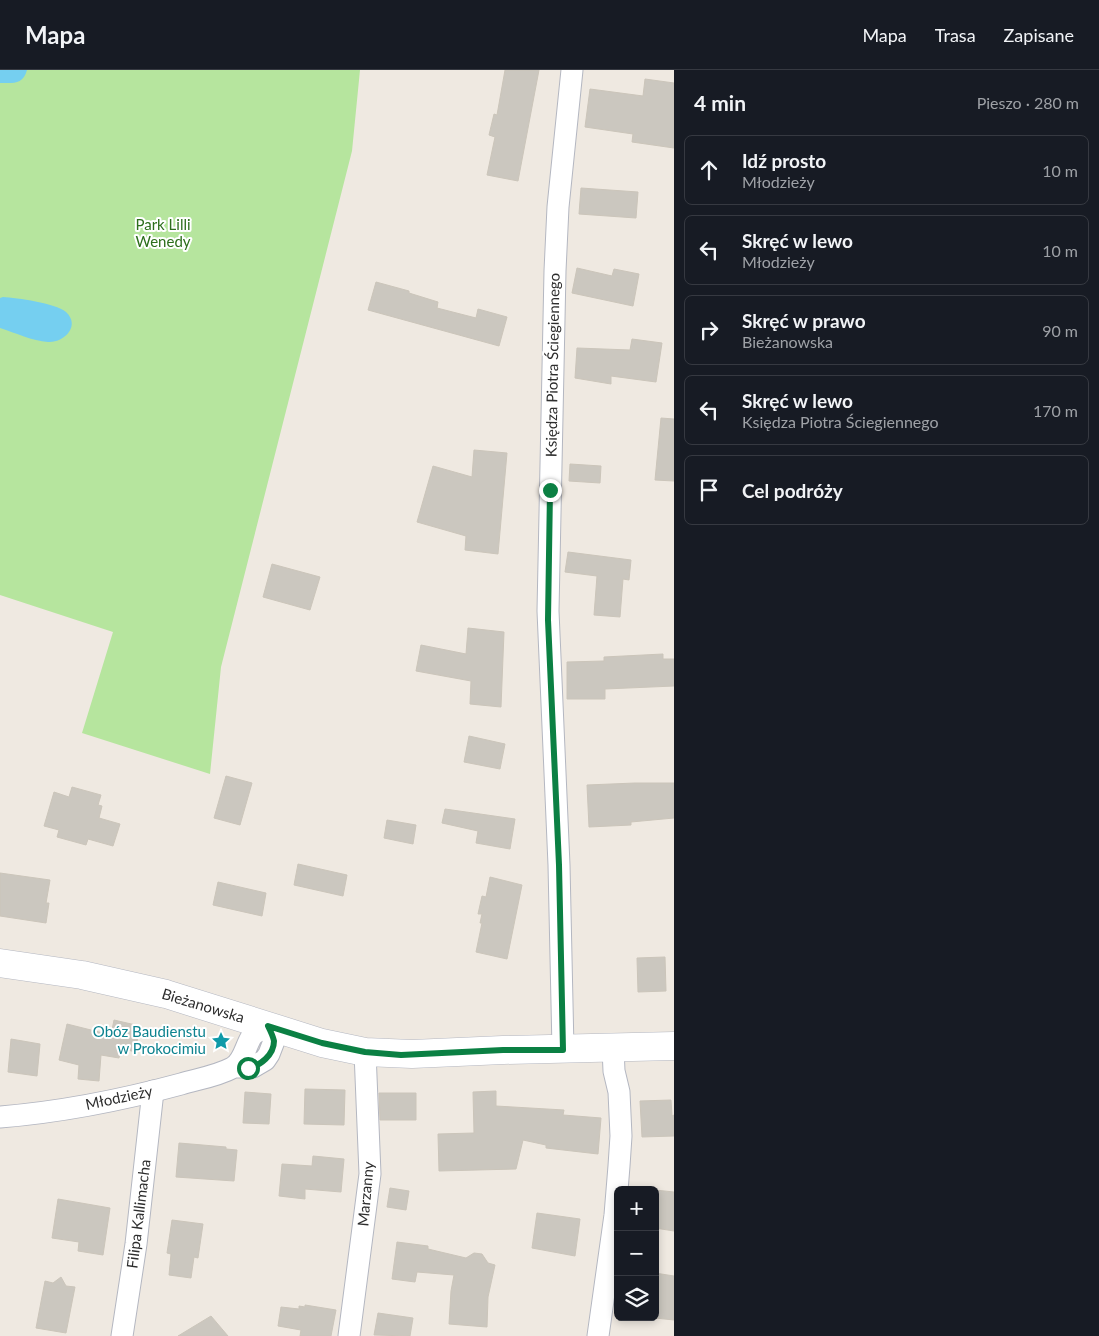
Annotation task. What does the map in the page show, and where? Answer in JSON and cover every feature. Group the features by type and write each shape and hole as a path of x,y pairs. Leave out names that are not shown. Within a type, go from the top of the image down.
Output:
{"street":[{"name":"Księdza Piotra Ściegiennego","path":"563,1050 559,865 548,620 555,271 558,208 572,70"},
{"name":"Bieżanowska","path":"0,963 82,975 133,986 191,1001 322,1043 365,1052 401,1055 503,1050 674,1046"},
{"name":"Młodzieży","path":"0,1117 46,1113 153,1091 224,1072 235,1067 252,1035 268,1026"},
{"path":"598,1336 615,1215 621,1136 619,1092 614,1071 613,1048"},
{"name":"Marzanny","path":"349,1336 370,1174 365,1052"},
{"name":"Filipa Kallimacha","path":"122,1336 136,1244 153,1091"}],"green space":[{"name":"Park Lilli Wenedy","path":"0,70 360,70 352,151 221,667 210,774 82,733 113,632 0,595"}],"water":[{"path":"0,70 27,70 20,81 0,83"},
{"path":"0,298 17,298 61,309 70,317 72,323 69,333 60,340 48,342 0,328"}],"building":[{"path":"505,70 539,70 518,181 487,175 495,137 489,135 494,114 497,115"},
{"path":"645,79 674,83 674,148 632,142 633,134 585,127 590,89 643,96"},
{"path":"581,188 638,192 636,218 579,214"},
{"path":"577,268 612,276 614,269 639,274 633,306 572,293"},
{"path":"376,282 409,291 409,293 438,302 437,308 476,318 478,309 507,317 499,346 368,310"},
{"path":"632,339 662,343 656,382 611,376 611,384 575,378 577,348 630,350"},
{"path":"661,418 674,419 674,481 655,480"},
{"path":"474,450 507,453 498,554 465,550 466,536 417,522 433,466 472,477"},
{"path":"570,464 601,466 600,483 569,481"},
{"path":"568,552 631,560 629,580 623,579 620,617 594,615 597,576 565,572"},
{"path":"272,564 320,577 310,610 263,597"},
{"path":"468,628 504,632 501,707 470,704 471,681 416,671 421,645 466,654"},
{"path":"663,654 663,659 674,659 674,686 605,689 605,699 567,699 567,662 604,661 604,657"},
{"path":"469,736 505,744 500,769 464,762"},
{"path":"226,776 252,783 240,825 214,818"},
{"path":"674,783 674,818 631,822 631,825 589,827 587,785"},
{"path":"72,787 101,795 98,805 102,806 99,818 120,824 113,846 88,839 86,845 57,837 59,830 44,826 54,792 69,797"},
{"path":"445,809 515,819 510,849 476,843 478,831 442,823"},
{"path":"387,820 416,825 413,844 384,838"},
{"path":"298,864 347,875 343,896 294,885"},
{"path":"0,873 50,880 46,903 49,903 46,923 0,916"},
{"path":"490,877 522,885 507,959 476,952 482,923 480,923 482,914 478,914 482,896 486,897"},
{"path":"218,882 266,893 262,916 213,905"},
{"path":"665,957 666,991 638,992 637,958"},
{"path":"114,1020 140,1026 135,1052 121,1048 119,1058 101,1055 99,1081 78,1079 79,1065 59,1060 67,1024 111,1035"},
{"path":"11,1039 40,1044 37,1076 8,1072"},
{"path":"305,1089 345,1090 344,1125 304,1124"},
{"path":"496,1091 496,1106 564,1110 563,1115 601,1118 598,1154 546,1148 546,1145 523,1140 516,1169 439,1171 438,1134 474,1133 473,1092"},
{"path":"245,1092 271,1094 269,1124 243,1123"},
{"path":"379,1093 416,1093 416,1120 380,1120"},
{"path":"671,1100 672,1116 674,1115 674,1136 642,1137 640,1101"},
{"path":"179,1143 226,1147 226,1149 237,1150 234,1181 176,1177"},
{"path":"313,1156 344,1159 341,1192 305,1189 305,1199 279,1196 282,1164 312,1166"},
{"path":"390,1188 409,1191 406,1210 387,1207"},
{"path":"659,1190 674,1192 674,1231 659,1229"},
{"path":"58,1199 110,1208 103,1255 78,1251 79,1242 52,1238"},
{"path":"537,1213 580,1219 575,1256 532,1248"},
{"path":"172,1220 203,1224 198,1258 194,1257 191,1278 169,1275 171,1254 167,1253"},
{"path":"397,1242 428,1246 428,1249 466,1258 474,1253 482,1254 488,1263 495,1265 488,1297 487,1327 449,1324 454,1275 417,1272 415,1282 392,1279"},
{"path":"659,1274 674,1276 674,1320 659,1318"},
{"path":"61,1277 66,1286 75,1287 66,1333 36,1328 45,1281 53,1283"},
{"path":"305,1305 336,1310 331,1336 300,1336 301,1330 278,1326 281,1307 299,1309 299,1306 305,1307"},
{"path":"378,1313 413,1318 410,1336 374,1335"},
{"path":"211,1316 228,1336 178,1336"}],"place":[{"name":"Obóz Baudienstu w Prokocimiu","path":"221,1041"}],"route":[{"path":"248,1068 259,1065 269,1054 274,1041 268,1026 344,1048 401,1055 503,1050 563,1050 559,865 548,620 550,490"}]}
